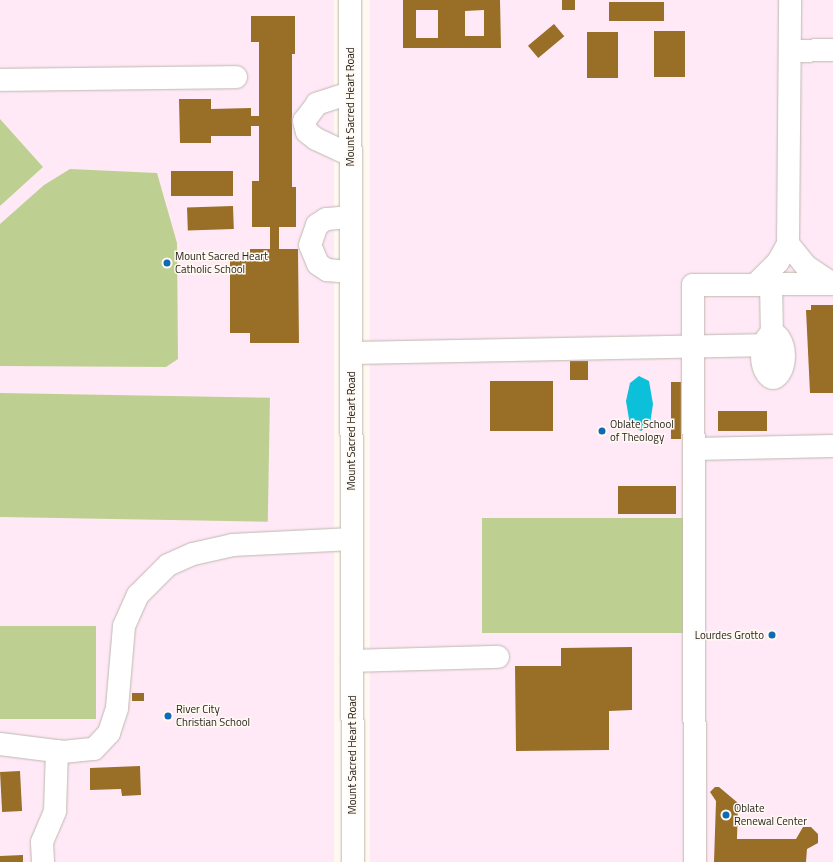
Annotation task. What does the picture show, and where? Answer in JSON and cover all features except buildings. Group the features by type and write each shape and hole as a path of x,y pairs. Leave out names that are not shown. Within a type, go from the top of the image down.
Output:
{"street":[{"name":"Mount Sacred Heart Road","path":"350,0 353,862"},
{"path":"351,353 693,346 767,339 764,284 788,244 790,0"},
{"path":"790,50 833,50"},
{"path":"0,80 236,77"},
{"path":"350,93 317,104 304,121 307,132 316,139 350,155"},
{"path":"350,217 322,222 312,234 310,245 318,264 327,270 351,272"},
{"path":"788,244 806,266 833,284"},
{"path":"695,862 693,285 833,284"},
{"path":"694,449 833,446"},
{"path":"0,744 57,752 94,749 110,733 117,708 124,626 138,595 168,565 193,554 233,545 352,539"},
{"path":"352,661 498,657"},
{"path":"43,862 42,842 55,810 57,752"}],"shaded area":[{"name":"Mount Sacred Heart Catholic School","path":"0,0 334,0 334,862 0,862"},
{"name":"Oblate School of Theology","path":"370,0 833,0 833,862 370,862"}],"green space":[{"path":"0,119 43,167 0,206"},
{"path":"70,169 157,173 177,243 178,359 166,367 0,366 0,224 44,185"},
{"path":"0,393 270,398 268,522 0,517"},
{"path":"482,518 683,518 683,633 482,633"},
{"path":"0,626 96,626 96,719 0,719"}],"water":[{"path":"639,376 649,381 653,404 650,424 641,431 630,425 626,401 630,383"}],"place":[{"name":"Mount Sacred Heart Catholic School","path":"167,263"},
{"name":"Oblate School of Theology","path":"602,431"},
{"name":"Lourdes Grotto","path":"772,635"},
{"name":"River City Christian School","path":"168,716"},
{"name":"Oblate Renewal Center","path":"726,815"}]}
